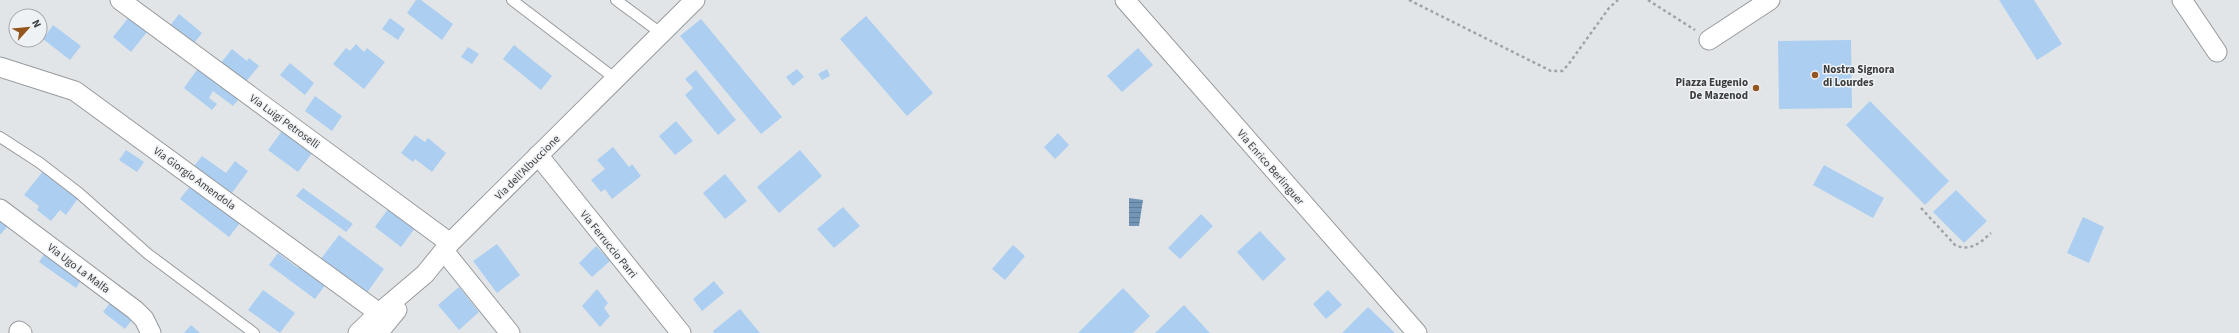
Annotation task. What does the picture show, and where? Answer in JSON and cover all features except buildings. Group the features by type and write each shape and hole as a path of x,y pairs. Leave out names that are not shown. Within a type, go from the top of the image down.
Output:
{"street":[{"name":"Via Luigi Petroselli","path":"120,0 447,247 510,333"},
{"name":"Via dell'Albuccione","path":"358,333 425,274 447,247 538,155 617,80 695,0"},
{"name":"Via Enrico Berlinguer","path":"1125,0 1418,333"},
{"path":"1709,40 1770,0"},
{"path":"2182,0 2217,52"},
{"name":"Via Giorgio Amendola","path":"0,67 62,85 75,91 379,313"},
{"name":"Via Ferruccio Parri","path":"538,155 681,333"},
{"name":"Via Ugo La Malfa","path":"0,209 135,310 144,319 151,333"},
{"path":"378,333 425,274"}],"lane":[{"path":"512,0 617,80"},
{"path":"616,0 662,34"},
{"path":"0,137 40,163 79,192 148,254 254,333"}],"path":[{"path":"1408,0 1551,71 1562,70 1568,65 1609,8 1618,0"},
{"path":"1648,0 1709,40"},
{"path":"1921,208 1956,245 1963,249 1974,246 1991,233"}],"water":[{"path":"1129,198 1143,200 1139,226 1129,226"}],"place":[{"name":"Nostra Signora di Lourdes","path":"1815,75"},
{"name":"Piazza Eugenio De Mazenod","path":"1756,88"}]}
